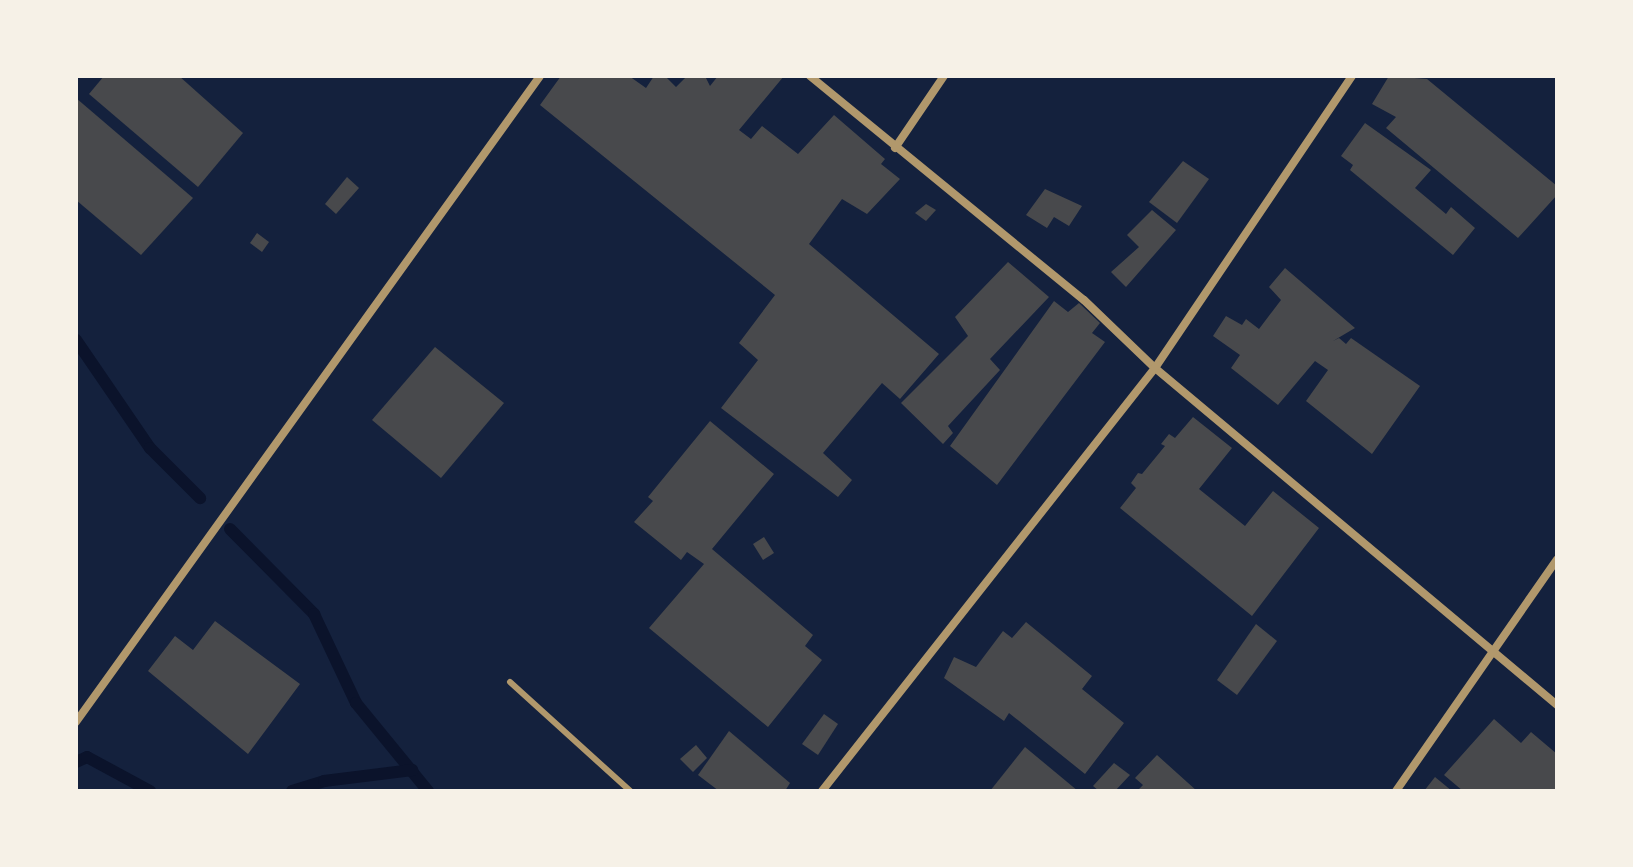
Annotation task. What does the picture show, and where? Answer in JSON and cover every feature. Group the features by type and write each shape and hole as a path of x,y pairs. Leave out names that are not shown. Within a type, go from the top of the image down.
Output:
{"street":[{"path":"76,722 540,76"},
{"path":"810,76 1084,300 1155,368 1492,655 1557,705"},
{"path":"895,148 944,76"},
{"path":"822,791 1155,368 1352,76"},
{"path":"1396,791 1557,559"}],"lane":[{"path":"510,682 630,791"}],"building":[{"path":"104,76 179,76 243,133 198,187 89,94"},
{"path":"561,76 629,76 646,88 654,76 665,76 676,87 687,76 705,76 710,86 718,76 784,76 739,130 751,139 762,126 798,154 834,115 885,159 881,164 900,179 867,214 842,199 809,244 939,354 900,399 882,383 823,453 852,480 838,497 721,408 758,360 739,343 775,295 540,105"},
{"path":"1389,76 1427,79 1557,186 1557,195 1518,238 1386,128 1396,117 1372,104"},
{"path":"76,98 193,198 141,255 76,200"},
{"path":"1365,123 1431,170 1415,188 1446,214 1451,207 1475,228 1453,255 1350,170 1353,165 1341,156"},
{"path":"1183,161 1209,179 1177,223 1149,202"},
{"path":"347,177 359,188 336,214 325,204"},
{"path":"1045,189 1082,206 1069,226 1054,217 1047,228 1026,215"},
{"path":"926,204 936,210 926,221 915,213"},
{"path":"1152,210 1176,230 1126,287 1111,272 1139,247 1127,235"},
{"path":"257,233 269,242 262,252 250,243"},
{"path":"1008,262 1049,297 990,359 1000,370 948,426 953,433 943,444 901,403 968,336 955,317"},
{"path":"1285,268 1355,328 1333,341 1339,338 1346,344 1351,338 1420,386 1372,454 1306,401 1328,370 1315,361 1278,405 1231,368 1240,355 1213,336 1226,316 1242,325 1246,319 1259,329 1281,300 1269,287"},
{"path":"1054,301 1068,312 1079,303 1100,323 1092,333 1105,342 997,485 950,446"},
{"path":"435,347 504,403 441,478 372,420"},
{"path":"1193,417 1232,448 1199,489 1245,526 1273,491 1319,528 1252,616 1120,508 1136,488 1131,483 1165,446 1161,444 1169,434 1175,438"},
{"path":"710,421 774,474 712,549 813,635 805,646 822,660 768,727 649,628 704,564 687,552 681,560 634,522 653,501 648,497"},
{"path":"764,537 774,553 763,560 753,544"},
{"path":"215,621 300,684 248,754 148,671 175,636 193,650"},
{"path":"1026,622 1092,676 1082,689 1124,723 1085,774 1009,713 1004,721 944,678 954,657 976,667 1003,631 1012,638"},
{"path":"1256,624 1277,641 1237,695 1217,680"},
{"path":"824,714 838,724 818,755 802,744"},
{"path":"1494,719 1521,743 1531,732 1557,754 1557,791 1463,791 1444,775"},
{"path":"729,731 790,783 785,791 719,791 698,775"},
{"path":"696,745 707,758 693,772 680,759"},
{"path":"1025,747 1078,791 990,791"},
{"path":"1157,755 1197,791 1137,791 1143,785 1135,778"},
{"path":"1114,763 1130,775 1115,791 1099,791 1093,786"},
{"path":"1435,777 1452,791 1424,791"}],"waterway":[{"path":"76,340 150,448 200,498"},
{"path":"230,529 314,614 356,703 428,791"},
{"path":"76,762 87,757 150,791"},
{"path":"292,791 324,781 412,770"}]}
